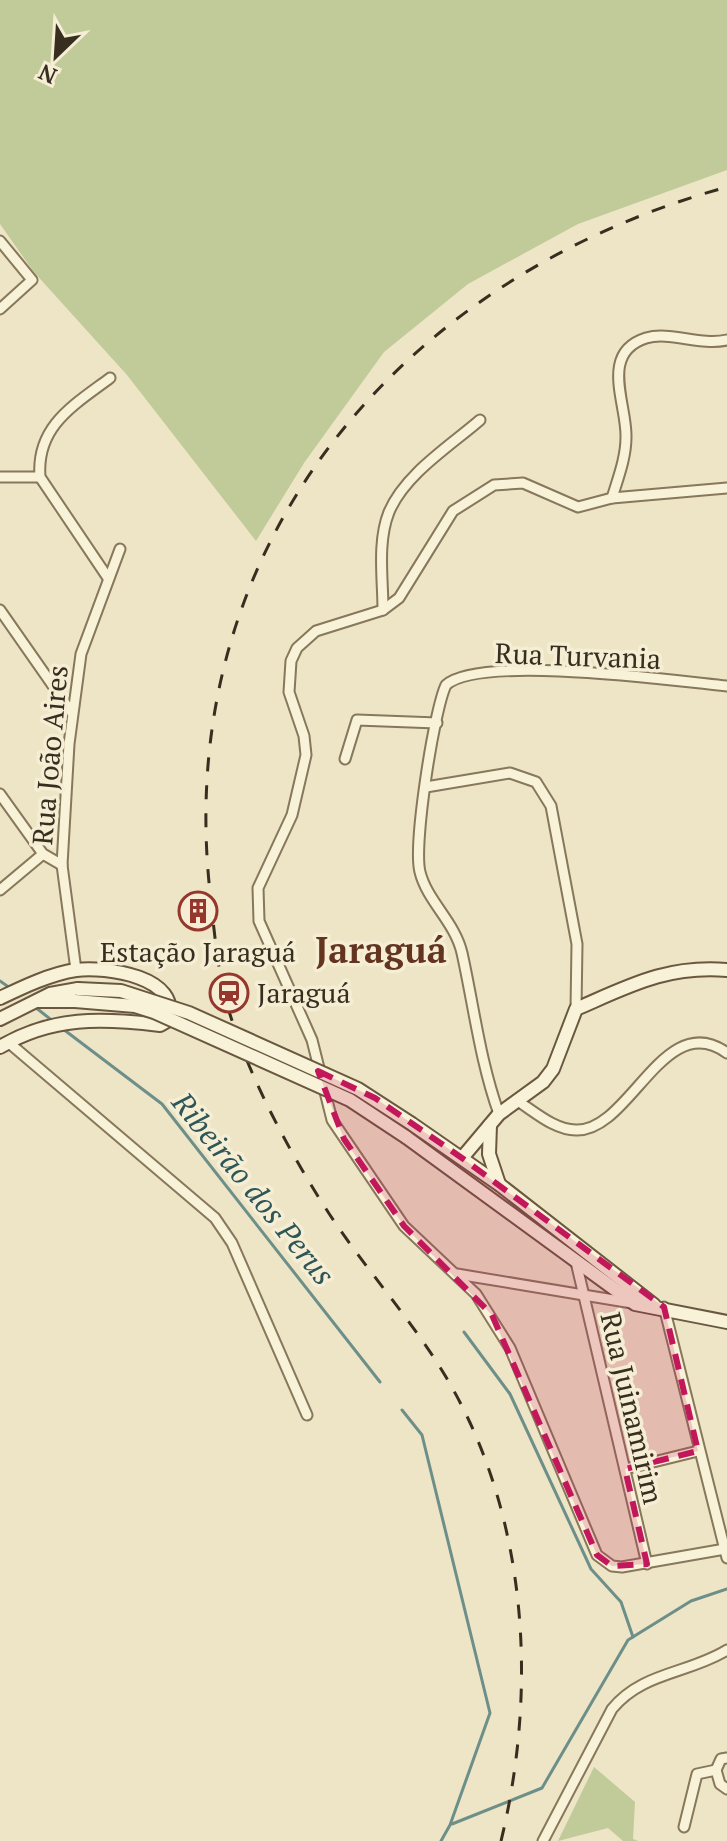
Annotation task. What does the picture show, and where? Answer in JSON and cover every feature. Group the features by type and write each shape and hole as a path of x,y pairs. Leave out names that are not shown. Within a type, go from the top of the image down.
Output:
{"main road":[{"path":"462,1158 499,1114 543,1082 553,1069 576,1009 657,974 695,968 727,970"},
{"path":"0,998 76,970 115,971 145,980 169,1000 167,1021 160,1025 88,1019 57,1022 4,1044"},
{"path":"0,1019 50,994 121,991 189,1013 358,1089 576,1262 635,1304 659,1306 727,1322"},
{"path":"490,1125 489,1154 500,1185"},
{"path":"409,1131 462,1158 659,1306"}],"street":[{"path":"0,241 30,274 32,283 0,309"},
{"path":"612,498 626,441 626,418 616,379 621,359 644,339 658,336 694,342 727,340"},
{"path":"108,578 40,477 41,452 53,423 110,378"},
{"path":"383,610 382,548 389,512 402,490 480,420"},
{"path":"0,477 40,477"},
{"path":"659,1306 726,1554 612,1566 597,1555 510,1348 476,1294 404,1226 332,1120 312,1040 264,936 256,905 263,871 292,815 303,778 306,747 289,682 297,648 316,631 383,610 409,586 453,511 471,497 509,482 535,487 578,507 612,498 727,488"},
{"name":"Rua João Aires","path":"76,970 62,865 72,713 81,654 120,549"},
{"path":"0,610 72,713"},
{"name":"Rua Turvania","path":"499,1114 483,1069 461,949 419,869 417,851 426,787 446,685 464,676 594,672 727,686"},
{"path":"345,759 357,720 437,723"},
{"path":"426,787 510,773 524,775 545,791 564,865 577,944 576,1009"},
{"path":"0,794 43,854 62,865"},
{"path":"0,890 43,854"},
{"path":"4,1044 215,1218 232,1243 307,1415"},
{"path":"516,1100 554,1124 585,1130 607,1118 675,1051 701,1044 727,1053"},
{"name":"Rua Juinamirim","path":"576,1262 647,1564"},
{"path":"455,1274 635,1304"},
{"path":"625,1469 698,1451"},
{"path":"543,1841 605,1723 624,1695 638,1684 699,1664 727,1650"},
{"path":"727,1758 721,1759 716,1770 720,1784 727,1789"},
{"path":"684,1827 697,1774 716,1770"}],"highlighted area":[{"path":"318,1071 375,1098 664,1307 698,1451 625,1469 647,1564 612,1566 597,1555 492,1315 404,1226 344,1139"}],"green space":[{"path":"0,0 727,0 727,170 578,224 468,284 384,352 304,463 256,541 127,375 33,271 0,224"},
{"path":"594,1767 635,1802 633,1839 638,1841 623,1841 608,1828 558,1841"}],"waterway":[{"name":"Ribeirão dos Perus","path":"0,981 10,988"},
{"name":"Ribeirão dos Perus","path":"35,1007 54,1022"},
{"name":"Ribeirão dos Perus","path":"63,1029 162,1104 380,1382"},
{"path":"464,1332 510,1394 591,1569 621,1602 633,1637"},
{"name":"Ribeirão dos Perus","path":"402,1410 422,1435 490,1713 450,1825 441,1841"},
{"path":"452,1824 542,1788 628,1640 691,1601 727,1589"}],"railway":[{"path":"501,1841 513,1783 520,1723 521,1663 518,1603 509,1544 494,1486 473,1430 446,1377 315,1191 270,1112 245,1056 226,1001 216,947 210,892 208,766 229,648 271,540 332,443 411,358 504,286 610,229 727,187"}],"place":[{"name":"Estação Jaraguá","path":"198,911"},
{"name":"Jaraguá","path":"229,993"}],"district":[{"name":"Jaraguá","path":"381,950"}]}
